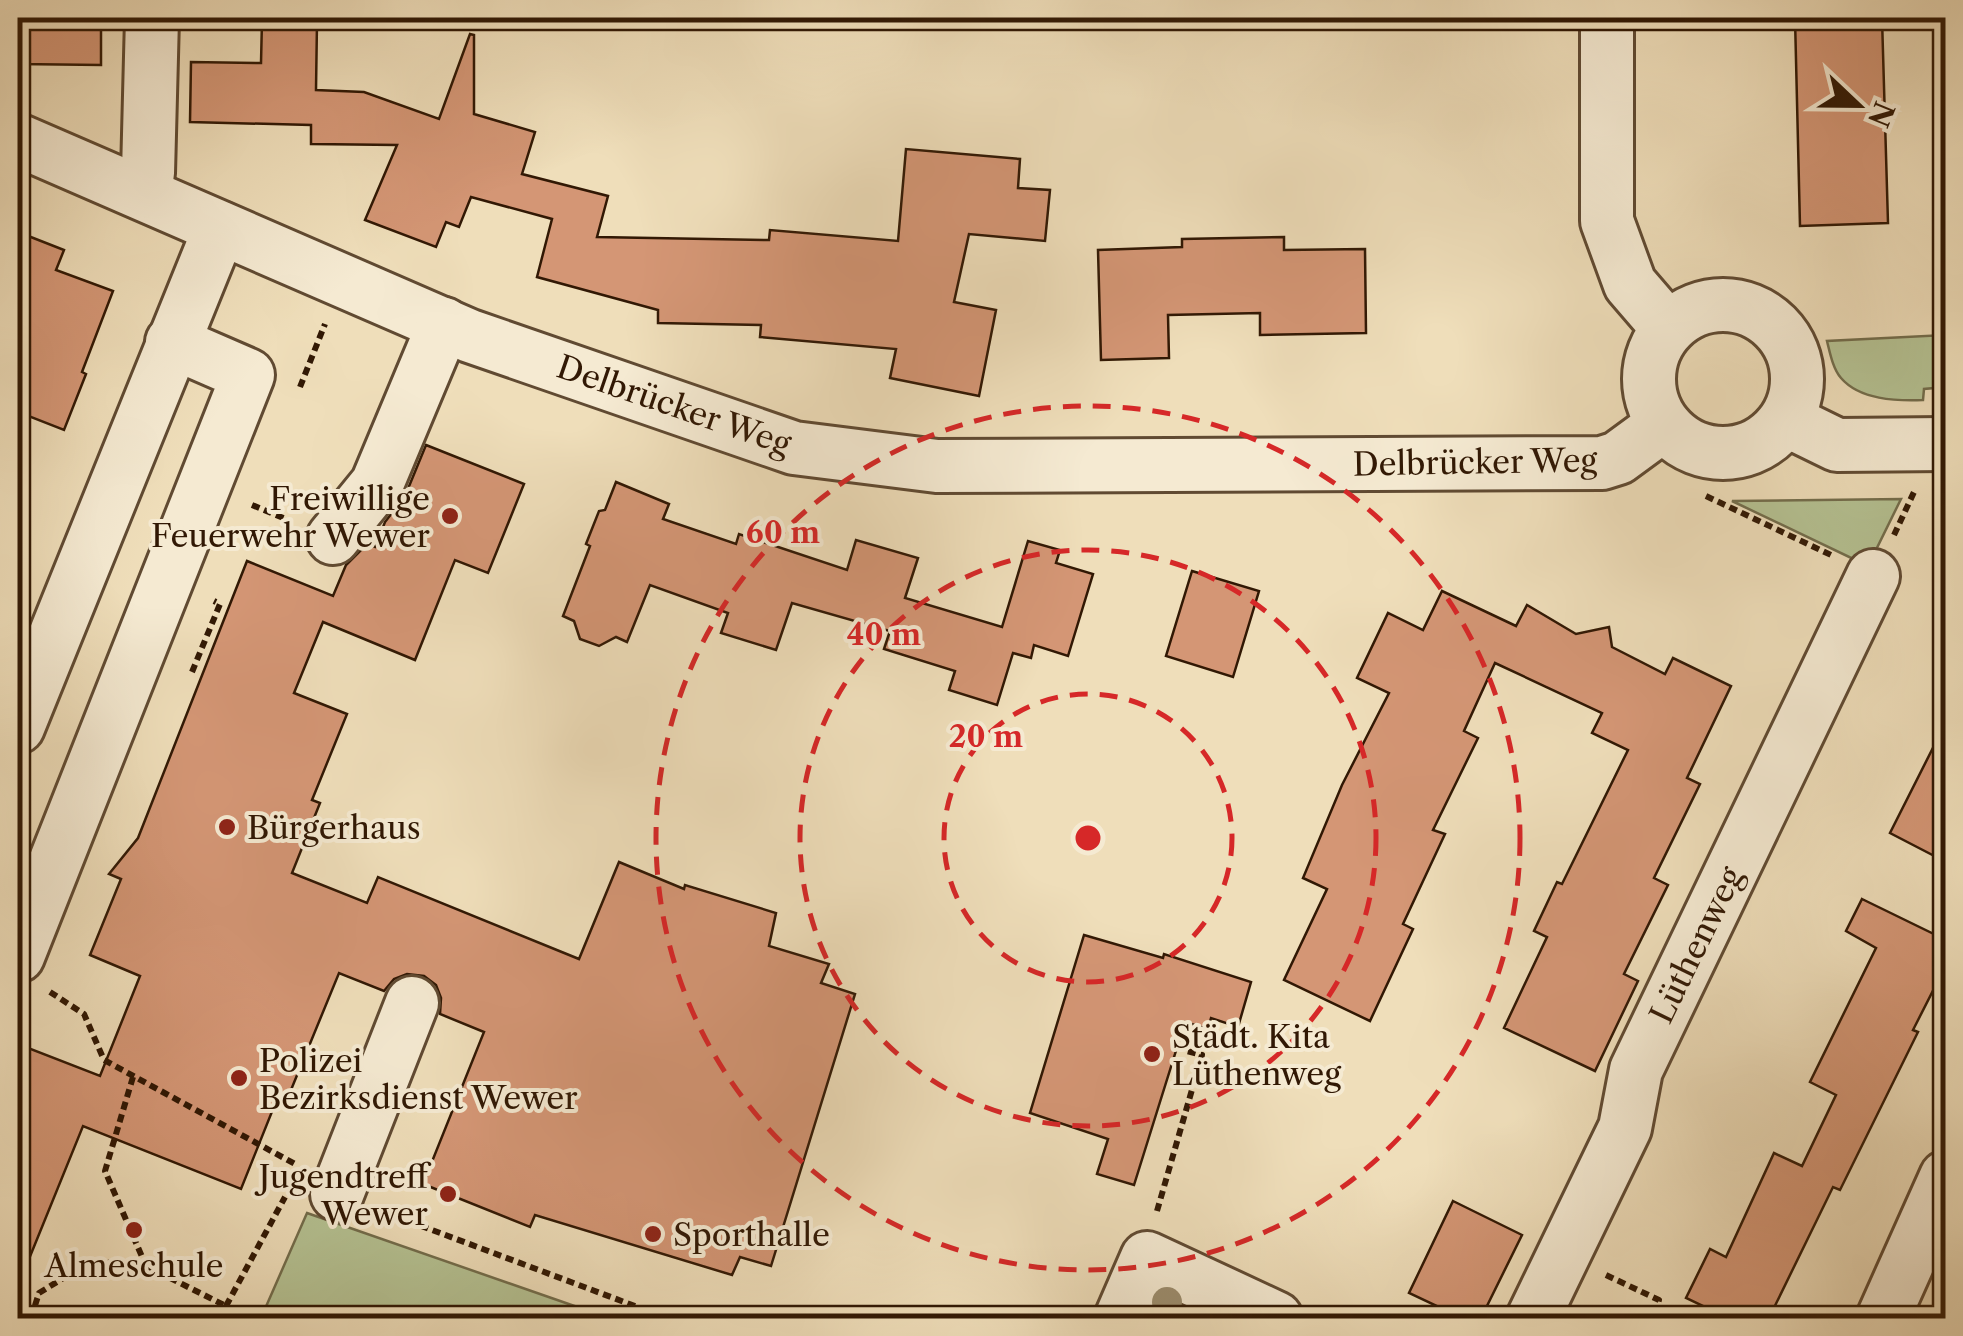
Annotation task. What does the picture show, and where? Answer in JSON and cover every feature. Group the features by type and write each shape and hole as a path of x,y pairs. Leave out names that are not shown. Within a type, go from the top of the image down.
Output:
{"street":[{"path":"140,192 148,172 152,18"},
{"path":"1606,18 1607,222 1630,284 1667,327"},
{"name":"Delbrücker Weg","path":"18,140 444,324 794,448 937,466 1602,464 1618,458 1663,426"},
{"path":"18,728 220,228"},
{"path":"1736,304 1769,320 1792,348 1798,385 1786,420 1766,441 1740,453 1712,454 1685,445 1663,426 1648,393 1650,358 1667,327 1699,307 1736,304"},
{"path":"332,538 377,484 444,324"},
{"path":"29,971 248,375 172,342"},
{"path":"1786,420 1837,445 1946,444"},
{"name":"Lüthenweg","path":"1533,1318 1626,1128 1636,1070 1873,576"},
{"path":"319,1181 412,1002"},
{"path":"1882,1318 1946,1177"},
{"path":"1121,1318 1147,1258 1276,1318"}],"path":[{"path":"1706,496 1873,576 1915,488"},
{"path":"201,675 192,672 220,604 214,601"},
{"path":"29,971 84,1014 104,1060 319,1181 643,1310 677,1318"},
{"path":"1147,1258 1153,1224 1202,1055 1187,1050"},
{"path":"133,1077 105,1171 146,1266"},
{"path":"224,1318 226,1306 319,1181"},
{"path":"1564,1255 1659,1300 1656,1310 1673,1318"},
{"path":"34,1318 40,1294 90,1261 146,1266 226,1306"}],"green space":[{"path":"1945,335 1945,387 1924,389 1923,400 1879,398 1858,391 1836,370 1827,341"},
{"path":"1901,499 1868,566 1732,501"},
{"path":"307,1213 609,1318 261,1318"}],"building":[{"path":"18,18 101,18 101,65 18,64"},
{"path":"1795,18 1882,18 1888,223 1800,226"},
{"path":"262,20 317,22 316,90 364,92 439,119 470,34 474,35 474,114 535,132 522,174 608,196 597,237 769,240 770,230 898,241 906,149 1020,159 1018,188 1050,190 1045,241 969,234 954,302 996,310 979,396 890,378 896,349 760,337 761,325 658,323 658,310 537,277 552,219 471,197 459,227 446,222 436,247 365,220 397,145 311,144 311,125 190,122 191,62 261,63"},
{"path":"18,232 64,250 56,270 113,291 64,430 18,412"},
{"path":"1284,237 1284,250 1365,249 1366,333 1260,335 1260,313 1168,315 1169,358 1101,360 1098,250 1182,247 1182,239"},
{"path":"426,445 524,484 488,573 455,560 415,660 323,622 294,693 347,714 312,800 320,803 292,873 367,903 378,877 579,959 619,862 684,889 685,885 776,913 769,946 829,964 821,983 855,994 771,1266 740,1257 732,1275 535,1215 530,1227 423,1184 484,1032 440,1014 441,998 436,985 424,976 407,974 394,979 384,991 339,973 284,1107 275,1104 241,1189 83,1126 18,1286 18,1044 100,1076 140,976 90,955 121,879 109,874 138,838 247,561 333,596 346,565 367,544 375,547 385,522 405,496"},
{"path":"616,482 669,504 663,519 736,544 739,534 847,570 856,540 918,558 905,598 1002,627 1028,541 1060,550 1056,563 1093,574 1068,656 1034,645 1031,658 1013,653 997,705 949,690 955,671 884,649 890,631 792,603 776,650 721,633 728,613 650,585 627,642 616,637 599,646 580,639 574,621 563,616 599,511 605,510"},
{"path":"1192,571 1259,591 1233,677 1166,656"},
{"path":"1442,591 1516,626 1527,605 1576,634 1609,627 1612,647 1665,674 1673,658 1731,686 1687,778 1700,784 1654,878 1668,885 1624,974 1638,981 1595,1071 1504,1028 1547,937 1534,931 1557,882 1562,884 1628,750 1592,733 1602,713 1495,663 1464,731 1478,738 1433,830 1445,834 1403,924 1413,929 1370,1021 1284,980 1327,889 1303,878 1342,785 1389,693 1357,678 1388,613 1423,630"},
{"path":"1946,722 1946,862 1890,833"},
{"path":"1862,899 1946,940 1946,965 1913,1030 1918,1032 1840,1190 1833,1187 1769,1318 1728,1318 1686,1298 1710,1249 1726,1257 1774,1153 1802,1166 1836,1095 1810,1082 1876,948 1846,931"},
{"path":"1084,935 1163,958 1164,954 1251,982 1238,1027 1211,1018 1208,1029 1185,1022 1134,1185 1097,1174 1108,1139 1030,1113"},
{"path":"1453,1201 1522,1235 1481,1318 1462,1318 1409,1293"}],"place":[{"name":"Freiwillige Feuerwehr Wewer","path":"450,516"},
{"name":"Bürgerhaus","path":"227,827"},
{"name":"Städt. Kita Lüthenweg","path":"1152,1054"},
{"name":"Polizei Bezirksdienst Wewer","path":"239,1078"},
{"name":"Jugendtreff Wewer","path":"448,1194"},
{"name":"Almeschule","path":"134,1230"},
{"name":"Sporthalle","path":"653,1234"}]}
